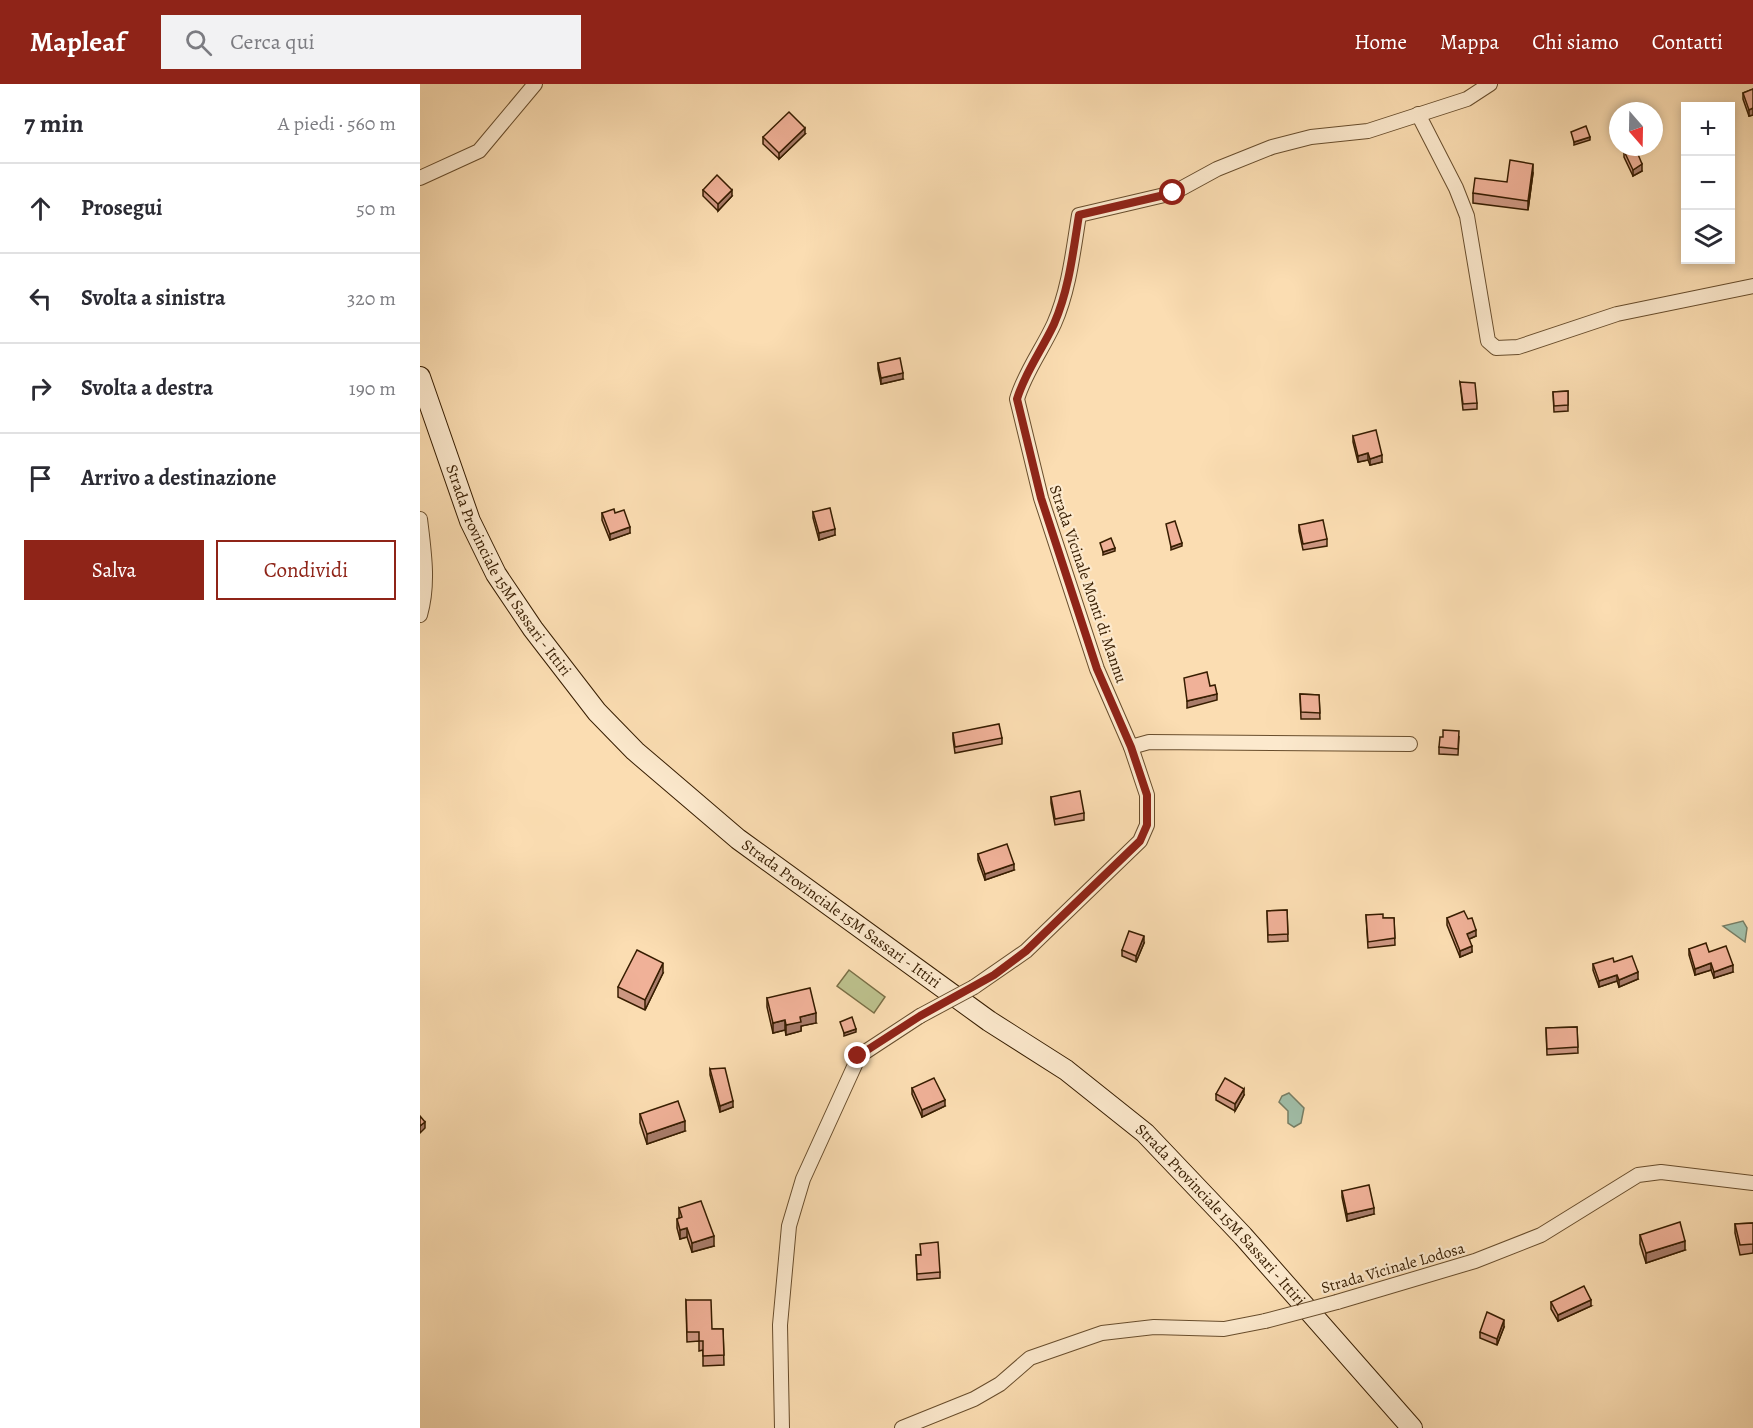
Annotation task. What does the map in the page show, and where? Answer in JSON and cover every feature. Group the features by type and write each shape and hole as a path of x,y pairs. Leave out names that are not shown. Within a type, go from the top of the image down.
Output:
{"main road":[{"name":"Strada Provinciale 15M Sassari - Ittiri","path":"420,377 470,521 496,574 533,628 597,712 635,751 738,839 989,1021 1066,1070 1145,1133 1236,1228 1412,1428"}],"street":[{"path":"420,178 479,152 535,84"},
{"name":"Strada Vicinale Monti di Mannu","path":"782,1428 780,1325 789,1226 803,1179 858,1056 920,1016 974,987 1026,951 1140,841 1147,825 1147,795 1131,747 1097,669 1041,498 1017,399 1021,383 1054,324 1062,302 1069,278 1079,215 1173,193 1217,169 1272,147 1311,137 1368,131 1467,99 1490,84"},
{"path":"1418,114 1456,188 1467,216 1488,341 1496,348 1518,347 1617,314 1753,286"},
{"path":"420,519 426,569 425,599 420,615"},
{"path":"1131,747 1149,742 1410,744"},
{"name":"Strada Vicinale Lodosa","path":"902,1428 974,1399 1000,1384 1030,1358 1102,1333 1154,1327 1224,1329 1337,1302 1475,1261 1541,1235 1638,1175 1661,1172 1753,1183"}],"green space":[{"path":"849,970 885,997 874,1013 837,986"}],"shaded area":[{"path":"1743,921 1747,928 1745,942 1723,926"},
{"path":"1289,1093 1304,1108 1301,1123 1294,1127 1288,1123 1288,1111 1279,1102 1282,1096"}],"building":[{"path":"1753,89 1753,108 1749,110 1743,93"},
{"path":"789,112 805,128 779,153 763,137"},
{"path":"1586,126 1590,137 1574,142 1571,132"},
{"path":"1626,156 1639,156 1642,164 1633,170"},
{"path":"1510,160 1533,164 1528,201 1473,193 1475,178 1507,182"},
{"path":"717,175 732,190 718,204 703,190"},
{"path":"900,358 903,373 881,378 878,363"},
{"path":"1460,382 1475,383 1477,403 1463,404"},
{"path":"1568,391 1568,405 1554,406 1553,392"},
{"path":"1376,430 1382,455 1370,459 1368,453 1358,456 1353,436"},
{"path":"830,508 835,529 819,533 813,512"},
{"path":"614,509 615,513 624,510 630,527 610,534 602,513"},
{"path":"1323,520 1327,539 1303,544 1299,525"},
{"path":"1175,521 1182,543 1171,547 1166,524"},
{"path":"1111,538 1115,548 1103,552 1100,543"},
{"path":"1207,672 1210,686 1215,685 1217,694 1187,701 1184,678"},
{"path":"1300,694 1319,695 1320,713 1301,712"},
{"path":"999,724 1002,738 955,747 953,733"},
{"path":"1443,730 1459,731 1458,749 1439,747"},
{"path":"1080,791 1084,813 1055,819 1051,797"},
{"path":"1007,844 1014,864 985,874 978,854"},
{"path":"1287,910 1288,934 1268,935 1267,911"},
{"path":"1464,911 1468,919 1472,918 1476,930 1467,934 1472,946 1460,951 1447,918"},
{"path":"1383,914 1383,918 1394,918 1395,938 1368,942 1366,915"},
{"path":"1129,931 1144,936 1136,956 1122,950"},
{"path":"1706,943 1709,952 1726,946 1733,965 1714,972 1711,963 1695,969 1689,949"},
{"path":"637,950 663,963 645,1000 618,987"},
{"path":"1632,956 1638,972 1619,980 1617,975 1599,981 1593,964 1613,958 1614,962"},
{"path":"810,988 816,1013 800,1017 801,1022 786,1025 785,1020 773,1023 767,998"},
{"path":"852,1017 856,1029 844,1033 840,1022"},
{"path":"1577,1027 1578,1047 1547,1049 1546,1028"},
{"path":"725,1068 733,1101 720,1106 710,1069"},
{"path":"934,1078 945,1100 922,1110 912,1088"},
{"path":"1225,1078 1244,1089 1235,1104 1216,1094"},
{"path":"678,1101 685,1121 647,1134 640,1114"},
{"path":"420,1116 425,1122 420,1126"},
{"path":"1369,1185 1374,1208 1347,1214 1342,1191"},
{"path":"701,1201 714,1236 692,1243 687,1228 680,1230 677,1219 682,1217 679,1208"},
{"path":"1680,1222 1685,1241 1646,1253 1640,1235"},
{"path":"1753,1223 1753,1244 1740,1245 1735,1224"},
{"path":"938,1242 940,1272 917,1274 916,1255 921,1255 920,1244"},
{"path":"1584,1286 1591,1300 1558,1315 1551,1302"},
{"path":"686,1300 711,1300 712,1329 723,1329 724,1355 703,1356 703,1341 699,1341 699,1332 687,1332"},
{"path":"1487,1312 1504,1320 1497,1339 1480,1332"}],"route":[{"path":"858,1056 920,1016 994,975 1026,951 1109,868 1140,841 1147,825 1147,795 1131,747 1097,669 1041,498 1017,399 1021,383 1054,324 1062,302 1069,278 1079,215 1173,193"}]}
